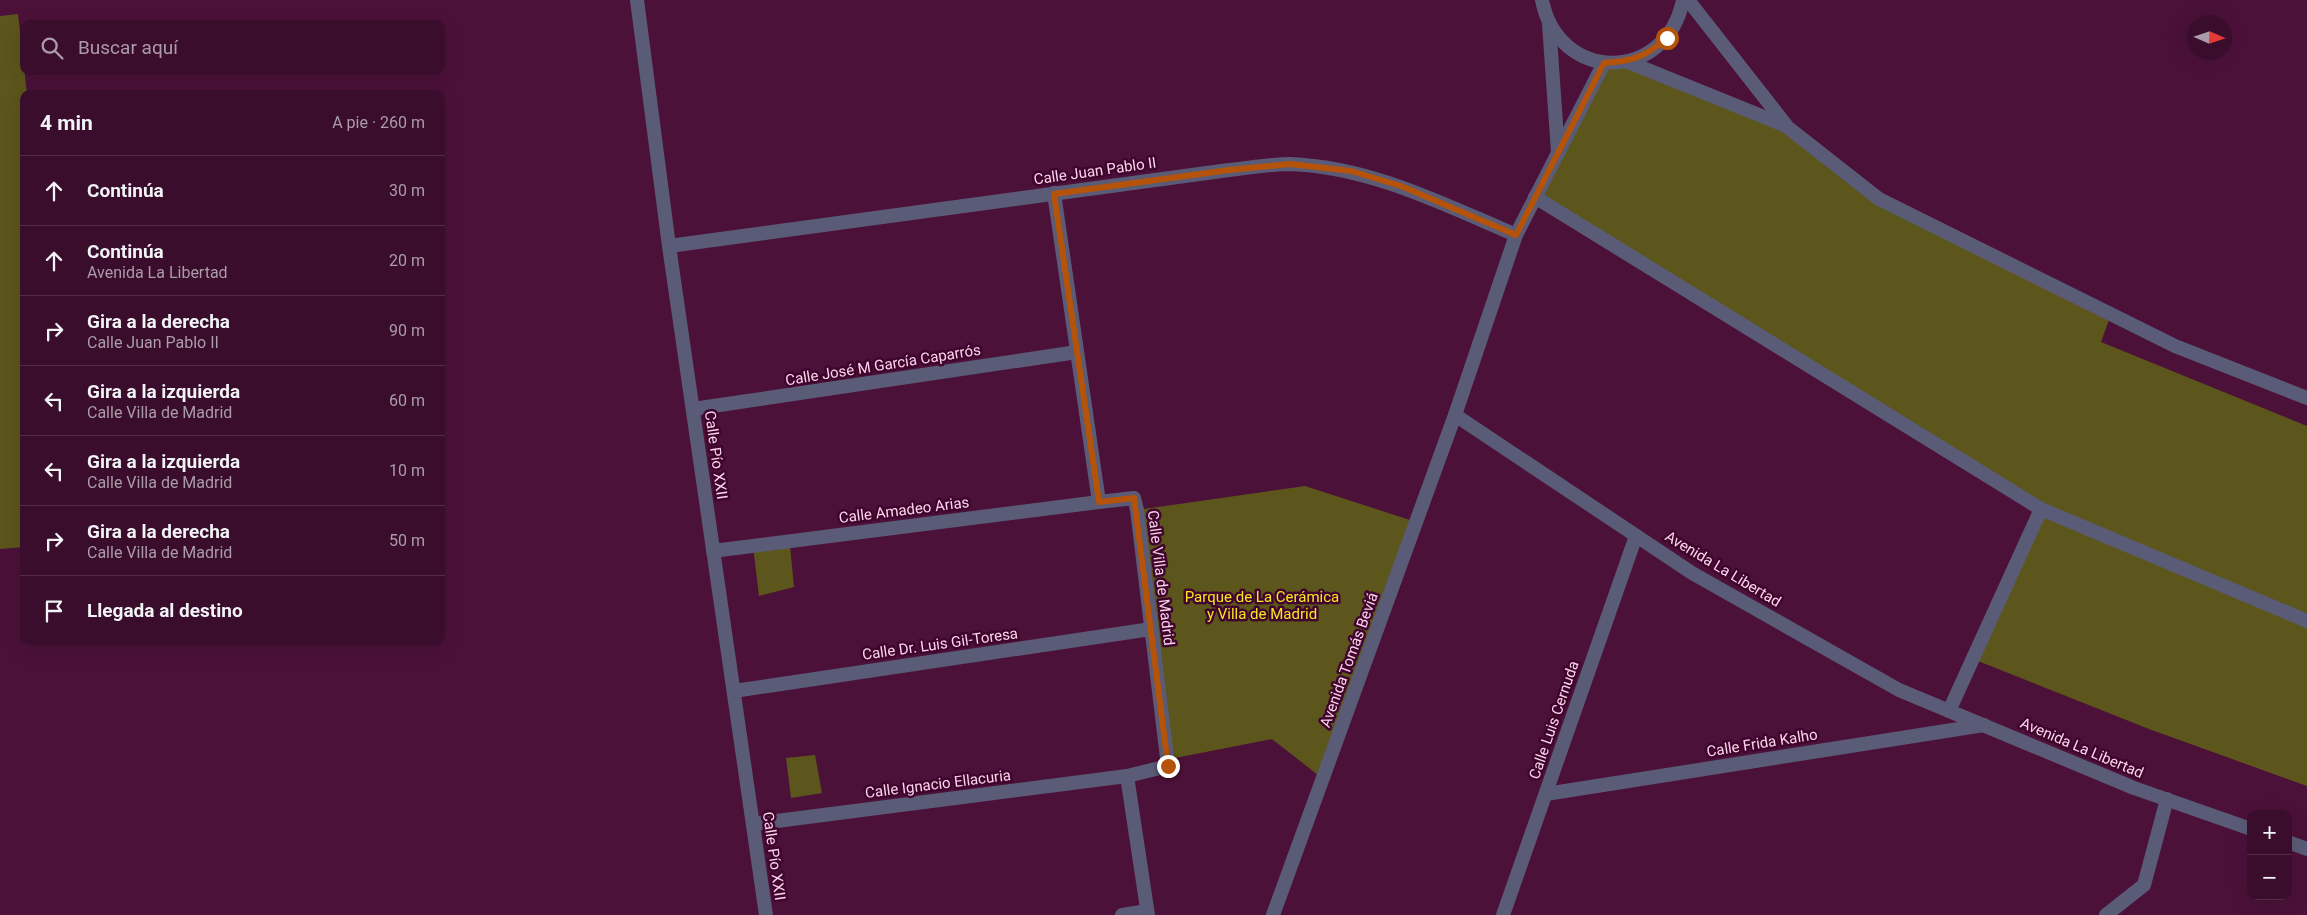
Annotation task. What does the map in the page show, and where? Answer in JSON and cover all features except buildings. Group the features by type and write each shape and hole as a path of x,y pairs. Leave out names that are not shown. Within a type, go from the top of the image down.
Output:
{"street":[{"name":"Calle Pío XXII","path":"637,0 669,246 766,915"},
{"path":"1542,0 1549,24 1558,152"},
{"path":"1549,24 1562,43 1582,56 1604,63 1628,62 1650,53 1667,38 1679,17 1683,0"},
{"path":"1688,0 1786,126 1879,199 2175,346 2307,398"},
{"path":"1628,62 1786,126"},
{"path":"1456,415 1516,235 1604,63"},
{"name":"Calle Juan Pablo II","path":"669,246 1229,170 1290,164 1351,171 1401,186 1516,235"},
{"path":"1054,194 1099,502"},
{"path":"1536,197 2041,508 2307,622"},
{"name":"Calle José M García Caparrós","path":"693,409 1077,352"},
{"name":"Avenida La Libertad","path":"1456,415 1692,573 1899,690 2134,788 2247,828"},
{"name":"Avenida Tomás Beviá","path":"1273,915 1456,415"},
{"name":"Calle Villa de Madrid","path":"1099,502 1134,498 1168,766 1127,776"},
{"name":"Calle Amadeo Arias","path":"713,551 1099,502"},
{"path":"1949,710 2041,508"},
{"name":"Calle Luis Cernuda","path":"1503,915 1636,536"},
{"name":"Calle Dr. Luis Gil-Toresa","path":"734,691 1151,629"},
{"name":"Calle Frida Kalho","path":"1546,794 1984,725"},
{"path":"1122,915 1147,913 1127,776"},
{"name":"Calle Ignacio Ellacuria","path":"753,824 1127,776"},
{"path":"2106,915 2144,884 2167,800"},
{"path":"2292,843 2307,849"}],"green space":[{"path":"18,14 20,75 25,75 27,90 20,90 20,547 0,549 0,16"},
{"path":"1628,62 1786,126 1879,199 2111,314 2101,342 2307,426 2307,786 2149,729 1973,659 2041,508 1535,197 1604,63"},
{"name":"Parque de La Cerámica y Villa de Madrid","path":"1305,486 1410,520 1323,779 1272,739 1170,759 1137,510"},
{"path":"753,546 790,546 794,587 759,596"},
{"path":"815,755 822,793 791,798 786,758"}],"route":[{"path":"1168,766 1134,498 1099,502 1054,194 1229,170 1290,164 1351,171 1401,186 1516,235 1604,63 1628,62 1650,53 1667,38"}]}
